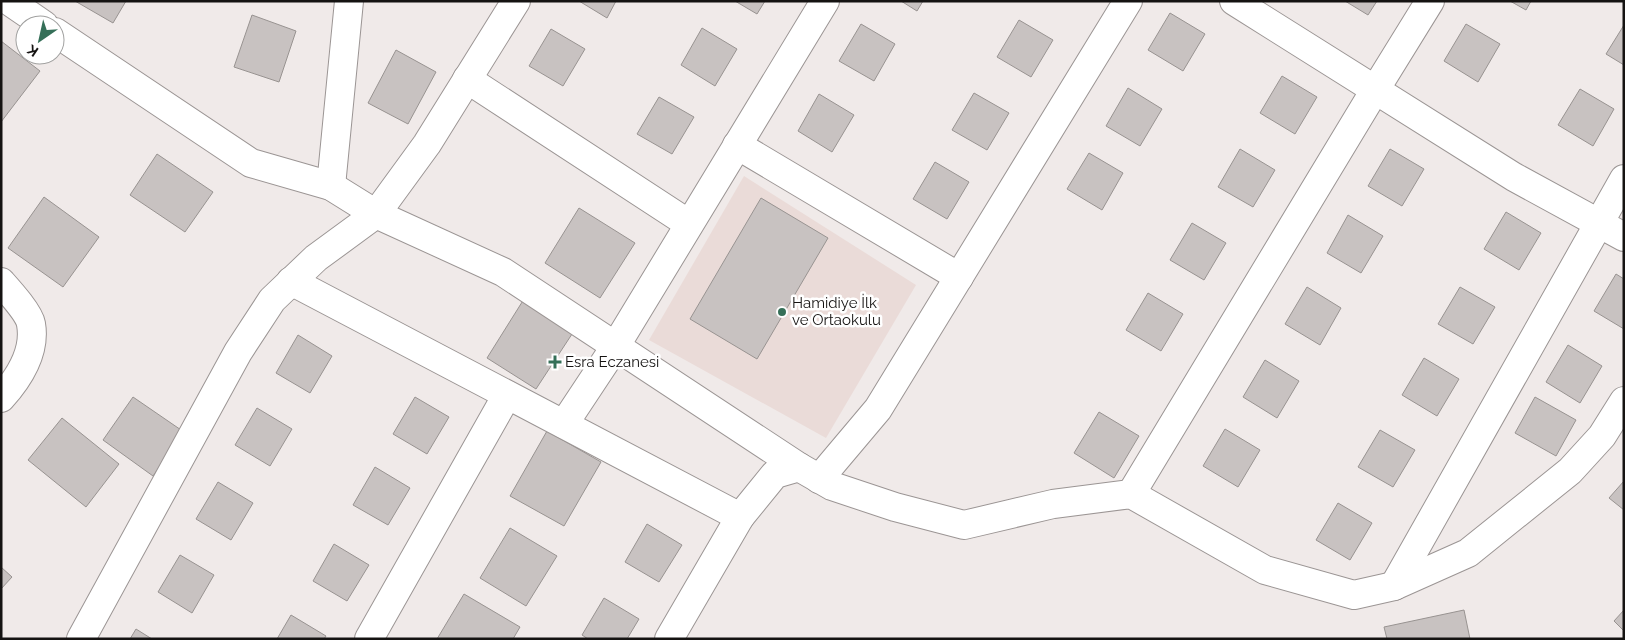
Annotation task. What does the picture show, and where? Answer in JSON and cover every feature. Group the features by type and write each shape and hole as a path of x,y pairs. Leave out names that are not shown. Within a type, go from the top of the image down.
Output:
{"street":[{"path":"9,1 29,15"},
{"path":"331,186 349,1"},
{"path":"81,639 238,352 272,300 316,258 376,214 427,144 516,1"},
{"path":"564,424 615,347 824,1"},
{"path":"669,639 740,517 775,474 809,473 878,409 1128,1"},
{"path":"1234,1 1514,176 1624,237"},
{"path":"1131,494 1430,1"},
{"path":"65,39 251,163 331,186 376,214 503,272 615,347 832,486 895,507 964,525 1053,504 1131,494 1265,570 1354,595 1394,586 1468,553 1570,470 1602,436 1624,401"},
{"path":"467,79 689,224"},
{"path":"737,145 959,277"},
{"path":"1394,586 1624,179"},
{"path":"291,281 740,517"},
{"path":"1,282 16,299 31,322 30,350 15,383 1,398"},
{"path":"369,639 507,395"}],"shaded area":[{"name":"Hamidiye İlk ve Ortaokulu","path":"744,176 916,285 826,438 649,340"}],"building":[{"path":"75,1 126,1 113,23"},
{"path":"579,1 616,1 607,18"},
{"path":"735,1 765,1 757,14"},
{"path":"901,1 923,1 917,11"},
{"path":"1345,1 1377,1 1368,15"},
{"path":"1510,1 1531,1 1526,10"},
{"path":"1170,13 1205,34 1183,71 1148,50"},
{"path":"252,15 296,31 279,82 234,67"},
{"path":"1019,20 1053,40 1031,77 997,57"},
{"path":"861,24 895,44 874,81 839,61"},
{"path":"1466,24 1500,44 1478,82 1444,61"},
{"path":"1624,25 1624,65 1606,54"},
{"path":"702,28 737,49 715,86 681,65"},
{"path":"551,29 585,49 563,86 529,66"},
{"path":"1,41 15,52 15,65 32,65 40,71 1,122"},
{"path":"396,50 436,72 408,124 368,103"},
{"path":"1282,76 1317,97 1295,134 1260,113"},
{"path":"1128,88 1162,109 1140,146 1106,126"},
{"path":"1580,89 1614,109 1593,146 1558,125"},
{"path":"974,93 1009,113 987,150 952,130"},
{"path":"819,94 854,115 832,152 798,131"},
{"path":"659,97 694,117 672,154 637,134"},
{"path":"1240,149 1275,170 1253,207 1218,187"},
{"path":"1390,149 1424,169 1402,206 1368,186"},
{"path":"1089,153 1123,173 1102,210 1067,189"},
{"path":"157,154 213,192 185,232 130,195"},
{"path":"935,162 969,182 947,219 913,199"},
{"path":"44,197 99,237 63,287 8,248"},
{"path":"761,198 828,238 757,359 690,319"},
{"path":"579,208 635,243 600,298 545,263"},
{"path":"1506,212 1541,233 1519,270 1484,249"},
{"path":"1348,215 1383,236 1361,273 1327,253"},
{"path":"1192,223 1226,243 1204,280 1170,260"},
{"path":"1616,274 1624,279 1624,329 1594,311"},
{"path":"1307,287 1341,308 1320,345 1285,324"},
{"path":"1460,287 1495,307 1473,344 1438,324"},
{"path":"1148,293 1183,314 1161,351 1126,330"},
{"path":"524,299 574,331 536,389 487,358"},
{"path":"298,335 332,356 310,393 276,373"},
{"path":"1568,345 1602,366 1580,403 1546,382"},
{"path":"1424,358 1459,379 1437,416 1402,395"},
{"path":"1265,360 1299,381 1277,418 1243,397"},
{"path":"133,397 184,432 153,476 103,440"},
{"path":"415,397 449,417 427,454 393,434"},
{"path":"1535,397 1576,420 1556,456 1515,433"},
{"path":"257,408 292,429 270,466 235,445"},
{"path":"1099,412 1139,436 1114,478 1074,453"},
{"path":"62,418 119,464 86,507 28,460"},
{"path":"1225,429 1260,450 1238,487 1203,466"},
{"path":"1380,430 1415,450 1393,487 1358,467"},
{"path":"547,431 601,462 564,526 510,496"},
{"path":"375,467 410,488 388,525 353,505"},
{"path":"1624,481 1624,510 1609,498"},
{"path":"218,482 253,503 231,540 196,519"},
{"path":"1338,503 1372,523 1350,560 1316,540"},
{"path":"647,524 682,545 659,582 625,562"},
{"path":"510,528 557,556 526,606 480,578"},
{"path":"334,544 369,565 347,601 313,581"},
{"path":"180,555 214,575 192,613 158,592"},
{"path":"1,567 12,577 1,589"},
{"path":"464,594 520,627 513,639 437,639"},
{"path":"604,598 639,619 627,639 588,639 582,635"},
{"path":"1464,610 1470,639 1387,639 1384,627"},
{"path":"1624,610 1624,631 1614,621"},
{"path":"291,615 326,636 324,639 277,639"},
{"path":"136,629 152,639 130,639"}],"place":[{"name":"Hamidiye İlk ve Ortaokulu","path":"782,312"},
{"name":"Esra Eczanesi","path":"555,362"}]}
